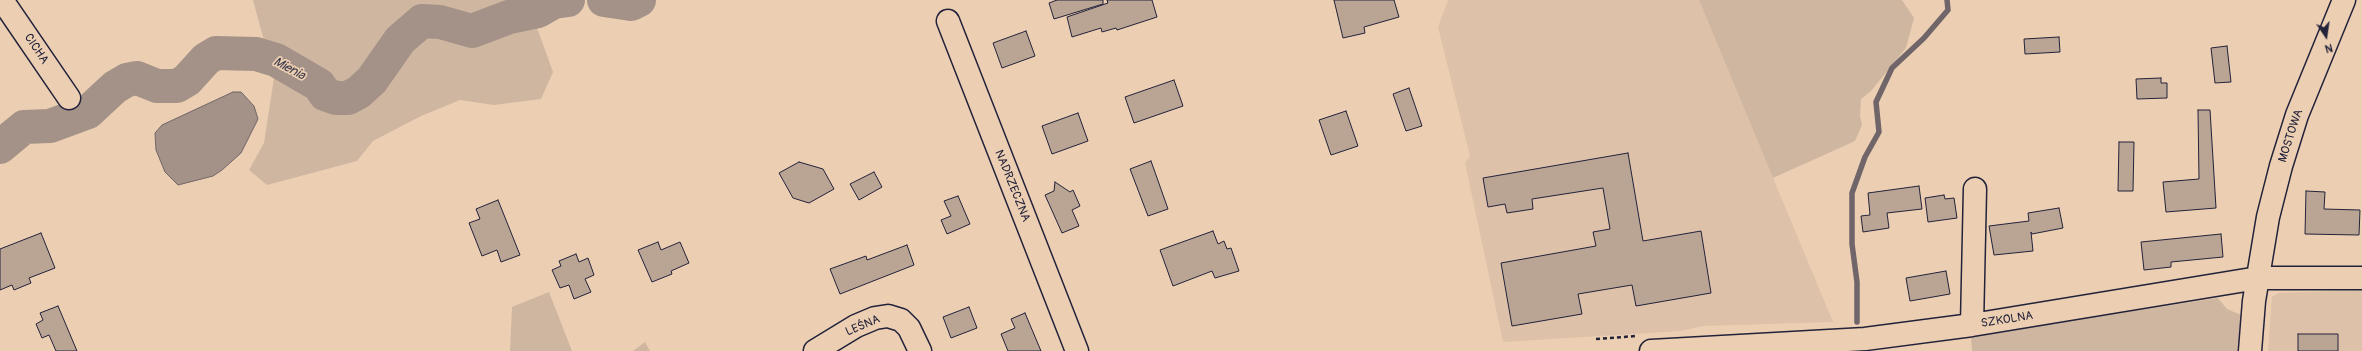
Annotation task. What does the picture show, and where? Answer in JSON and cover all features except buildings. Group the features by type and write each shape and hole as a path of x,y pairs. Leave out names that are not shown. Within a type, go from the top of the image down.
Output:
{"street":[{"name":"CICHA","path":"2,0 69,98"},
{"name":"MOSTOWA","path":"2250,351 2254,301 2268,217 2281,166 2297,114 2344,0"},
{"name":"NADRZECZNA","path":"948,21 1077,351"},
{"path":"1972,326 1975,189"},
{"name":"SZKOLNA","path":"1651,351 1865,339 1972,326 2258,278 2362,278"},
{"name":"LEŚNA","path":"815,351 856,326 875,318 888,316 900,320 909,328 920,351"}],"shaded area":[{"path":"253,0 527,0 553,72 541,99 494,105 460,100 421,116 373,141 357,161 267,185 249,170 264,143 274,78"},
{"path":"1448,0 1699,0 1833,322 1703,326 1681,331 1503,342 1465,163 1470,156 1438,27"},
{"path":"1699,0 1902,0 1914,18 1906,48 1871,91 1861,99 1860,116 1862,125 1855,141 1773,178"},
{"path":"233,92 241,92 254,106 258,119 241,153 213,176 178,185 165,172 156,150 155,133 162,125"},
{"path":"2362,290 2362,351 2268,351 2272,297 2278,293"},
{"path":"549,292 572,351 510,351 512,307"},
{"path":"2218,298 2227,309 2241,315 2238,351 1972,351 1971,336"},
{"path":"645,342 650,351 633,351"}],"waterway":[{"name":"Mienia","path":"0,147 24,127 50,126 88,112 115,87 127,80 137,78 157,86 177,86 187,80 206,59 216,53 256,54 276,60 319,85 325,94 336,98 348,98 359,92 372,80 400,40 422,21 440,22 472,31 509,17 538,11 554,2 568,0"},
{"name":"Mienia","path":"604,0 631,4 639,0"},
{"path":"1857,322 1857,282 1852,244 1852,193 1865,157 1879,132 1876,102 1892,68 1924,38 1948,10 1947,0"}]}
